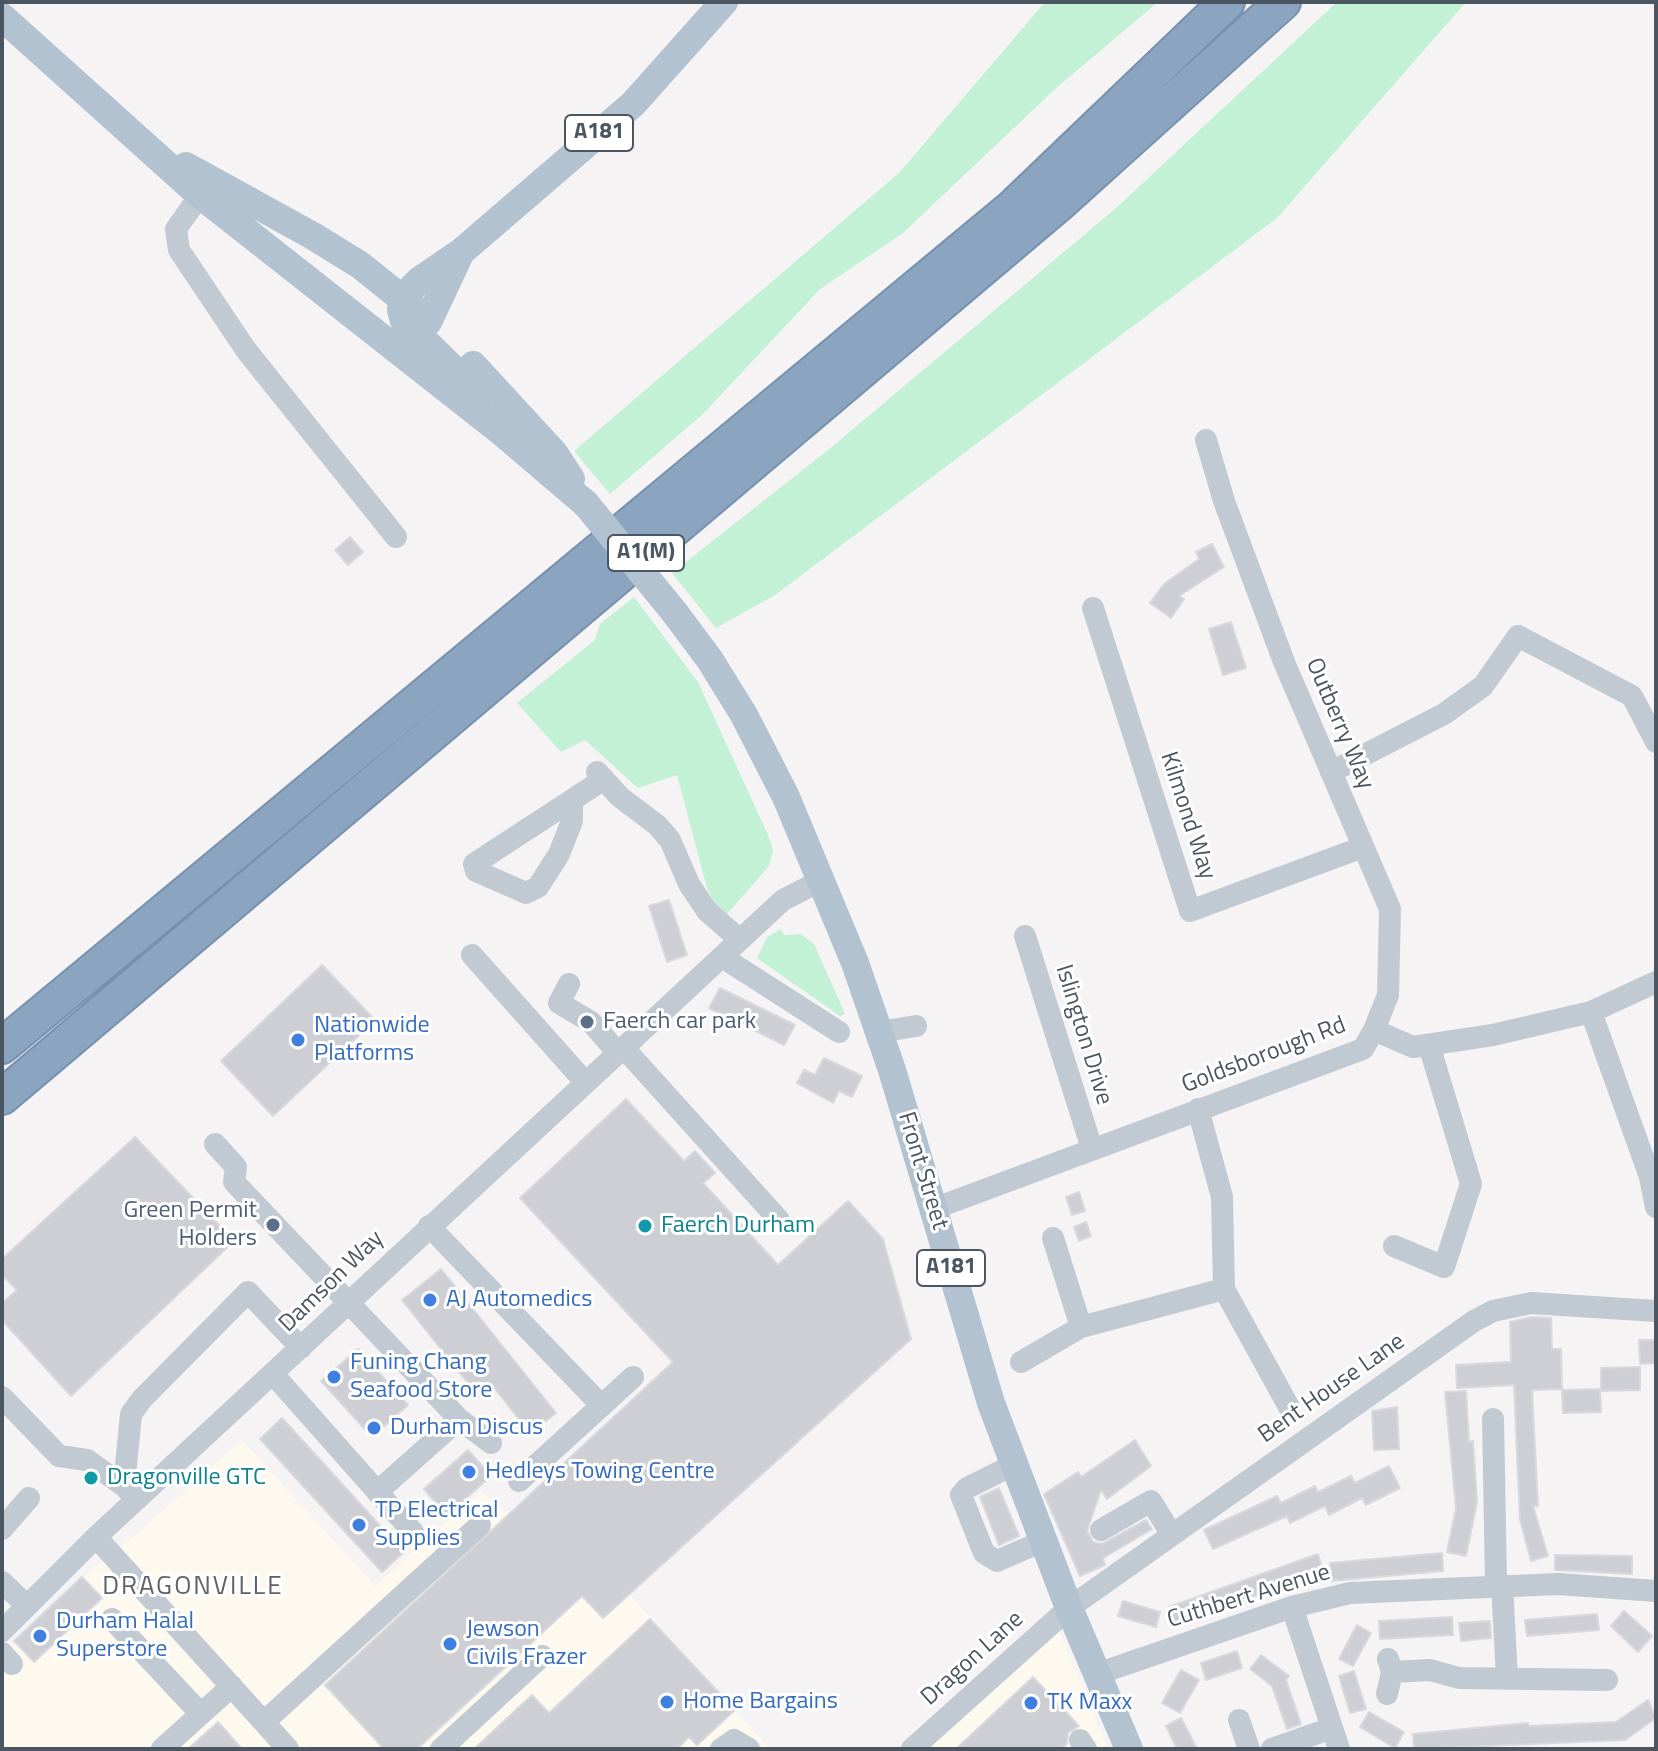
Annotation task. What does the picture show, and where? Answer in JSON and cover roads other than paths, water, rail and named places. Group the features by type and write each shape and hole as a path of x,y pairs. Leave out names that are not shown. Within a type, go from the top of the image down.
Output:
{"highway":[{"name":"A1(M)","path":"2,1046 1013,207 1227,2"},
{"name":"A1(M)","path":"2,1097 1049,212 1283,2"}],"main road":[{"name":"A181","path":"403,297 420,280 461,252 633,104 724,2"},
{"path":"7,32 150,147 205,187 504,434"},
{"path":"205,187 313,236 403,297 421,327 399,337 378,333"},
{"name":"A181","path":"421,327 461,252"},
{"name":"A181","path":"421,327 476,389 504,434 586,504"},
{"name":"A181","path":"421,327 492,383 554,453 586,504"},
{"name":"Front Street","path":"586,504 710,660 744,715 786,797 822,880 879,1032 1013,1465 1129,1749"}],"street":[{"path":"205,187 176,229 179,250 246,350 396,537"},
{"name":"Outberry Way","path":"1206,440 1224,501 1278,648 1390,909 1388,995 1374,1030"},
{"name":"Kilmond Way","path":"1093,608 1190,911 1363,847"},
{"path":"1331,772 1444,714 1483,686 1518,636 1632,696 1656,742"},
{"path":"572,800 572,821 559,854 538,887 526,893 476,871 474,864 572,800 600,776 663,832 689,884 707,911 740,940"},
{"name":"Damson Way","path":"2,1631 96,1537 130,1492 273,1374 783,900 822,880"},
{"name":"Islington Drive","path":"1025,936 1092,1149"},
{"path":"472,955 585,1082"},
{"path":"722,957 839,1032"},
{"name":"Goldsborough Rd","path":"933,1209 1363,1049 1374,1030 1413,1047 1493,1035 1591,1012 1656,982"},
{"path":"569,984 559,1003 591,1022 620,1050 779,1220"},
{"path":"1591,1012 1653,1176 1656,1207"},
{"path":"879,1032 916,1026"},
{"path":"1394,1246 1444,1267 1471,1184 1429,1045"},
{"path":"1198,1109 1222,1197 1224,1289 1289,1407"},
{"path":"215,1144 236,1167 234,1182 459,1419 491,1443"},
{"path":"429,1226 602,1406"},
{"path":"1053,1238 1081,1327"},
{"path":"1021,1362 1081,1327 1224,1289"},
{"path":"130,1492 131,1414 142,1399 248,1292 301,1348"},
{"name":"Bent House Lane","path":"1069,1608 1493,1311 1531,1303 1656,1311"},
{"path":"273,1374 413,1532"},
{"path":"519,1481 633,1377"},
{"path":"2,1397 59,1456 87,1460 130,1492"},
{"path":"377,1492 459,1419"},
{"path":"1493,1419 1499,1584 1507,1678"},
{"path":"1013,1465 967,1488 961,1495 984,1553 997,1561 1043,1541"},
{"path":"1101,1530 1146,1492 1172,1535"},
{"path":"2,1529 29,1498"},
{"path":"264,1722 480,1525"},
{"path":"96,1537 288,1749"},
{"path":"2,1582 27,1606"},
{"name":"Cuthbert Avenue","path":"1097,1674 1292,1607 1350,1593 1499,1584 1558,1584 1656,1591"},
{"path":"1272,1749 1335,1739 1292,1607"},
{"name":"Dragon Lane","path":"912,1749 1069,1608"},
{"path":"112,1619 201,1714"},
{"path":"441,1749 542,1656"},
{"path":"1389,1675 1430,1670 1459,1678 1607,1680"},
{"path":"162,1749 232,1686"},
{"path":"1239,1720 1249,1749"},
{"path":"721,1749 734,1740 749,1749"}],"place":[{"name":"Faerch car park","path":"587,1022"},
{"name":"Nationwide Platforms","path":"298,1040"},
{"name":"Green Permit Holders","path":"273,1225"},
{"name":"Faerch Durham","path":"645,1226"},
{"name":"AJ Automedics","path":"430,1300"},
{"name":"Funing Chang Seafood Store","path":"334,1377"},
{"name":"Durham Discus","path":"374,1428"},
{"name":"Hedleys Towing Centre","path":"469,1472"},
{"name":"Dragonville GTC","path":"91,1478"},
{"name":"TP Electrical Supplies","path":"359,1525"},
{"name":"Durham Halal Superstore","path":"40,1636"},
{"name":"Jewson Civils Frazer","path":"450,1644"},
{"name":"Home Bargains","path":"667,1702"},
{"name":"TK Maxx","path":"1031,1703"}],"district":[{"name":"DRAGONVILLE","path":"193,1588"}]}
